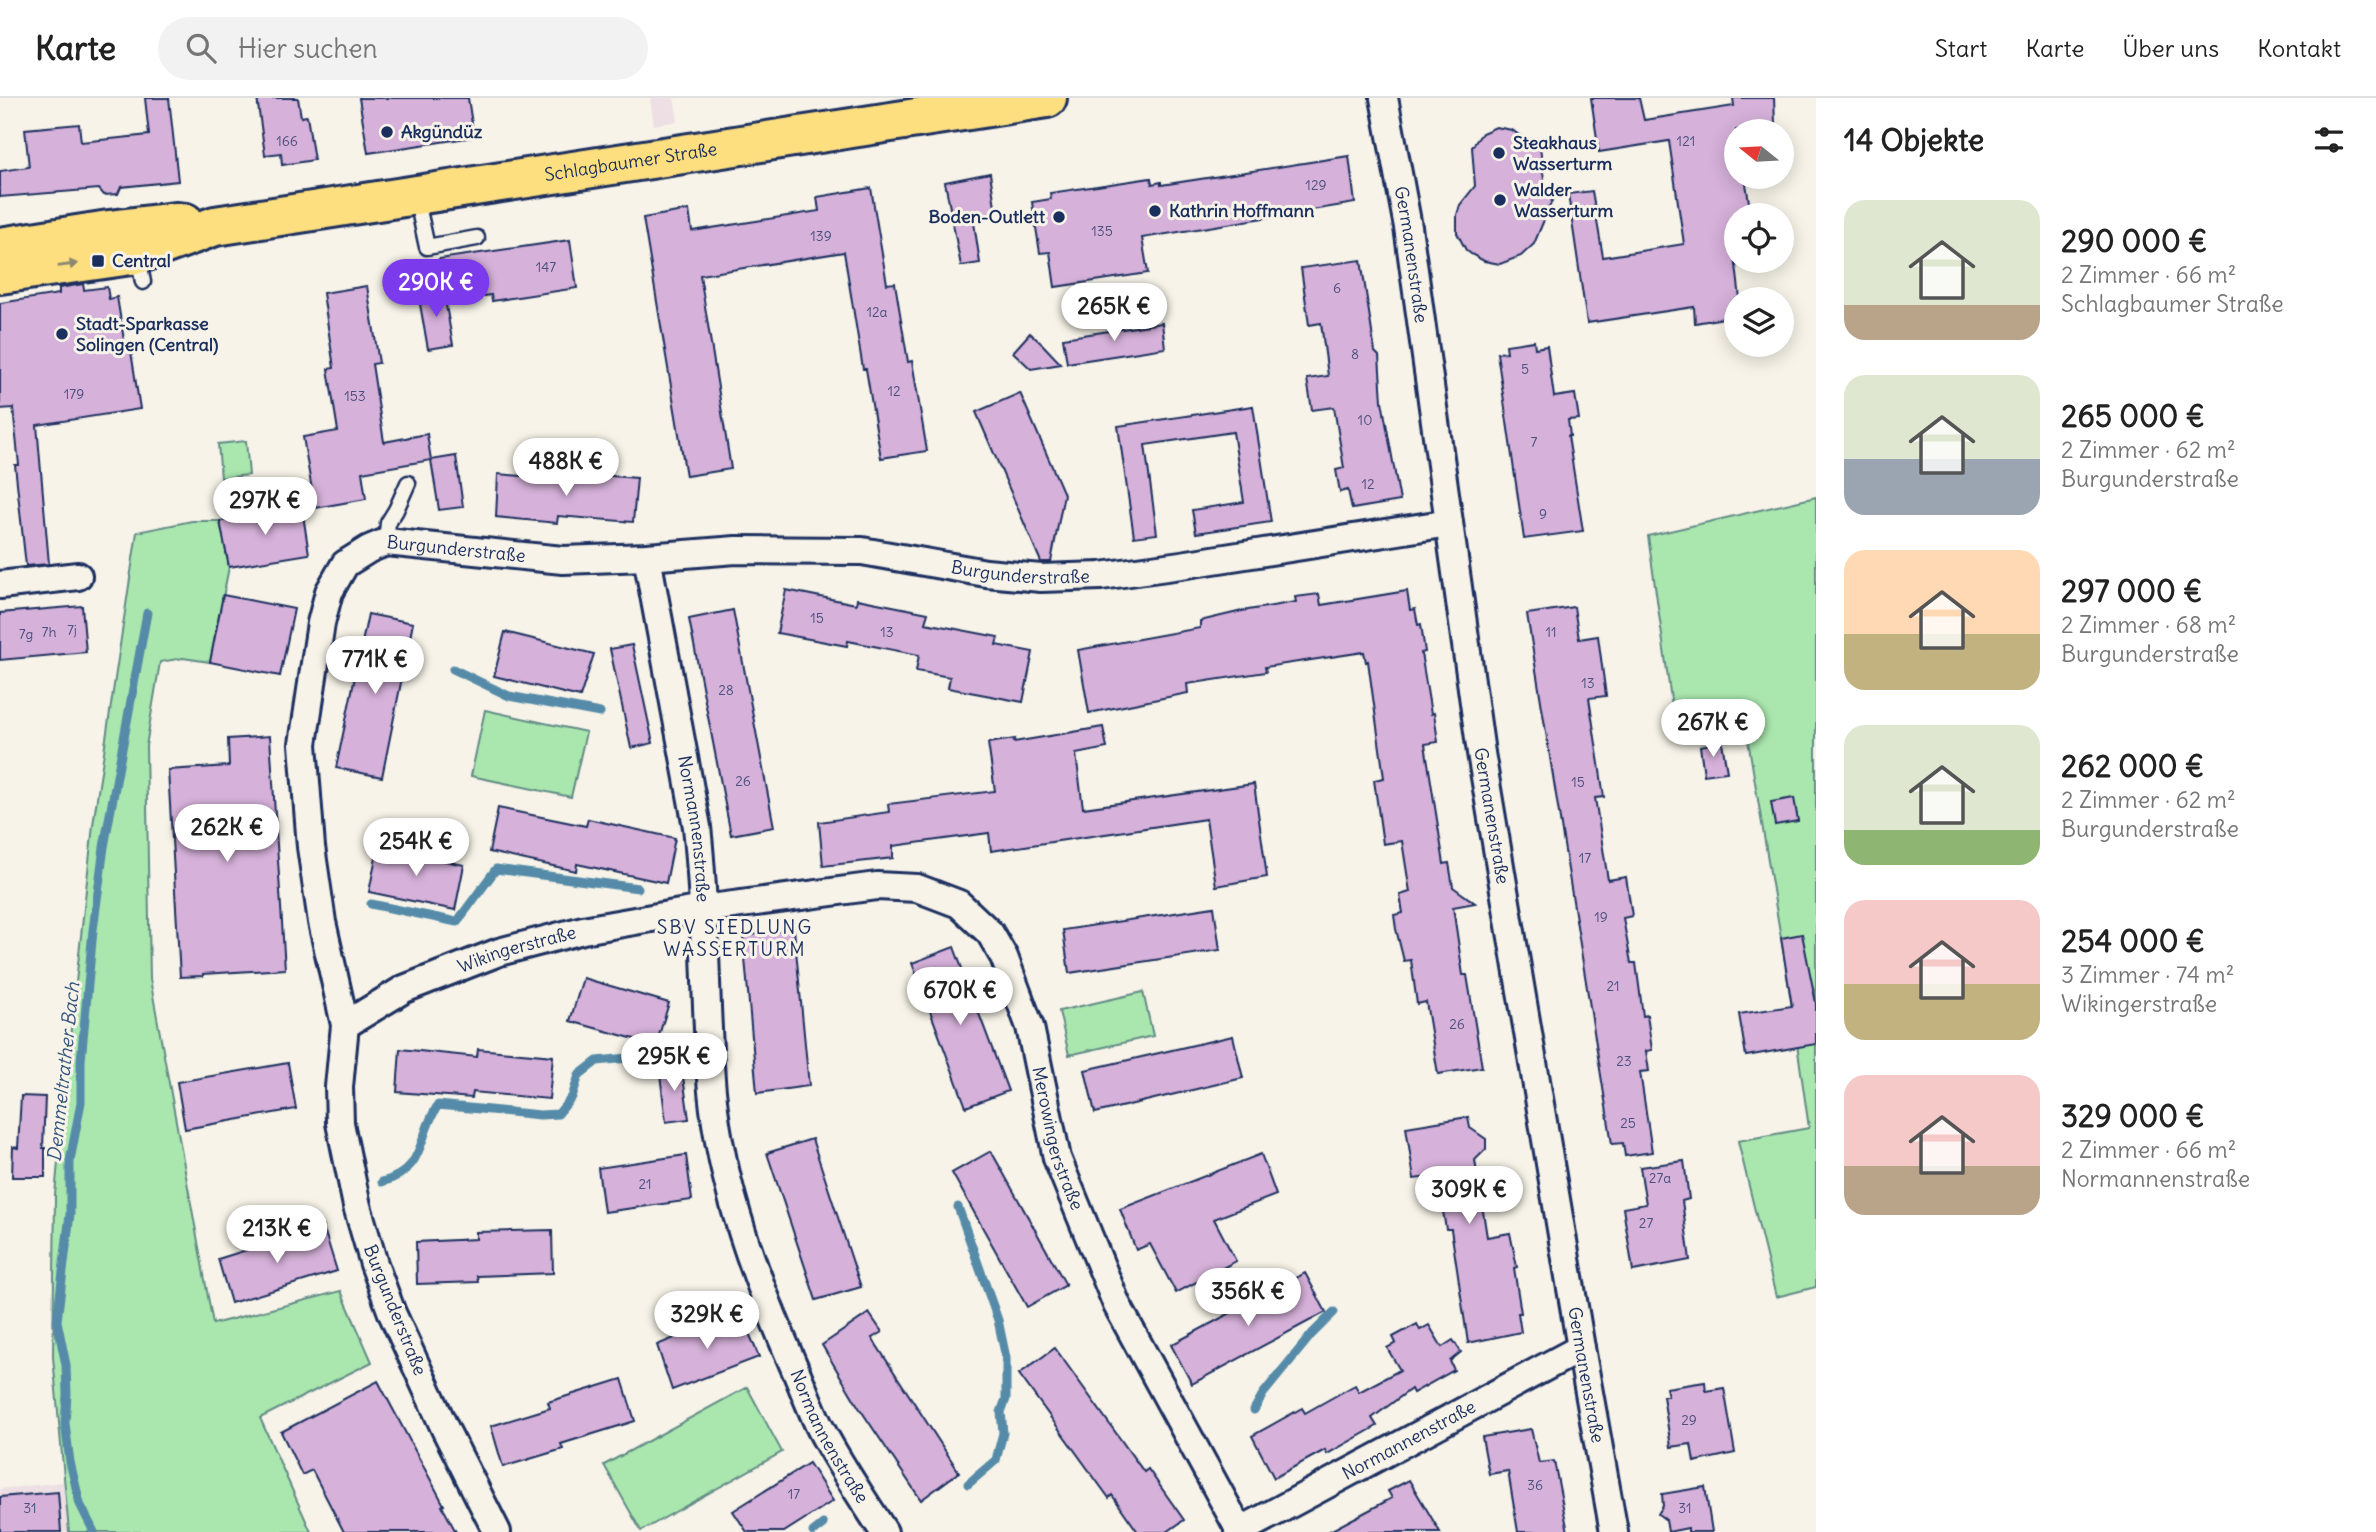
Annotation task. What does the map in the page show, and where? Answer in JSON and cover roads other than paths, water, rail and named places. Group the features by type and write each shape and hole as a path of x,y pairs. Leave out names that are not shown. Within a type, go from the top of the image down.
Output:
{"main road":[{"name":"Schlagbaumer Straße","path":"0,247 174,222 215,226 1047,98"},
{"name":"Schlagbaumer Straße","path":"0,274 141,268 215,226"}],"street":[{"name":"Germanenstraße","path":"1384,98 1408,227 1481,753 1614,1532"},
{"name":"Burgunderstraße","path":"497,1532 446,1431 392,1312 357,1206 340,1123 339,1087 345,1025 322,922 311,847 303,744 321,623 329,592 345,564 386,542 563,560 736,550 862,551 986,573 1041,578 1101,576 1449,523"},
{"name":"Normannenstraße","path":"647,557 697,827 702,870 712,1093 720,1142 745,1240 776,1326 824,1436 884,1532"},
{"path":"0,584 78,576"},
{"name":"Merowingerstraße","path":"703,909 877,886 917,888 960,904 990,933 1004,957 1030,1027 1058,1158 1117,1305 1239,1531"},
{"name":"Wikingerstraße","path":"345,1025 404,989 499,952 583,930 703,909"},
{"name":"Normannenstraße","path":"1239,1531 1581,1348"}],"lane":[{"path":"416,195 427,247 477,238"},
{"path":"141,268 133,240 162,232 174,222"},
{"path":"386,542 388,523 397,510 408,483"}],"waterway":[{"name":"Demmeltrather Bach","path":"94,1532 80,1504 70,1462 65,1423 66,1365 57,1321 70,1214 70,1161 81,1102 81,1061 93,930 104,847 147,613"},
{"path":"453,669 509,696 600,713"},
{"path":"371,904 457,922 496,869 638,888"},
{"path":"382,1182 396,1177 414,1161 438,1105 540,1115 558,1114 572,1097 579,1075 597,1061 670,1054"},
{"path":"958,1207 998,1320 1006,1358 1006,1399 1001,1412 1003,1433 996,1460 968,1484"},
{"path":"1254,1410 1263,1394 1312,1334 1334,1312"},
{"path":"813,1532 823,1524"}],"place":[{"name":"Akgündüz","path":"387,132"},
{"name":"Steakhaus Wasserturm","path":"1499,153"},
{"name":"Walder Wasserturm","path":"1500,200"},
{"name":"Kathrin Hoffmann","path":"1155,211"},
{"name":"Boden-Outlett","path":"1059,217"},
{"name":"Central","path":"98,261"},
{"name":"Stadt-Sparkasse Solingen (Central)","path":"62,334"}],"district":[{"name":"SBV SIEDLUNG WASSERTURM","path":"735,938"}]}
